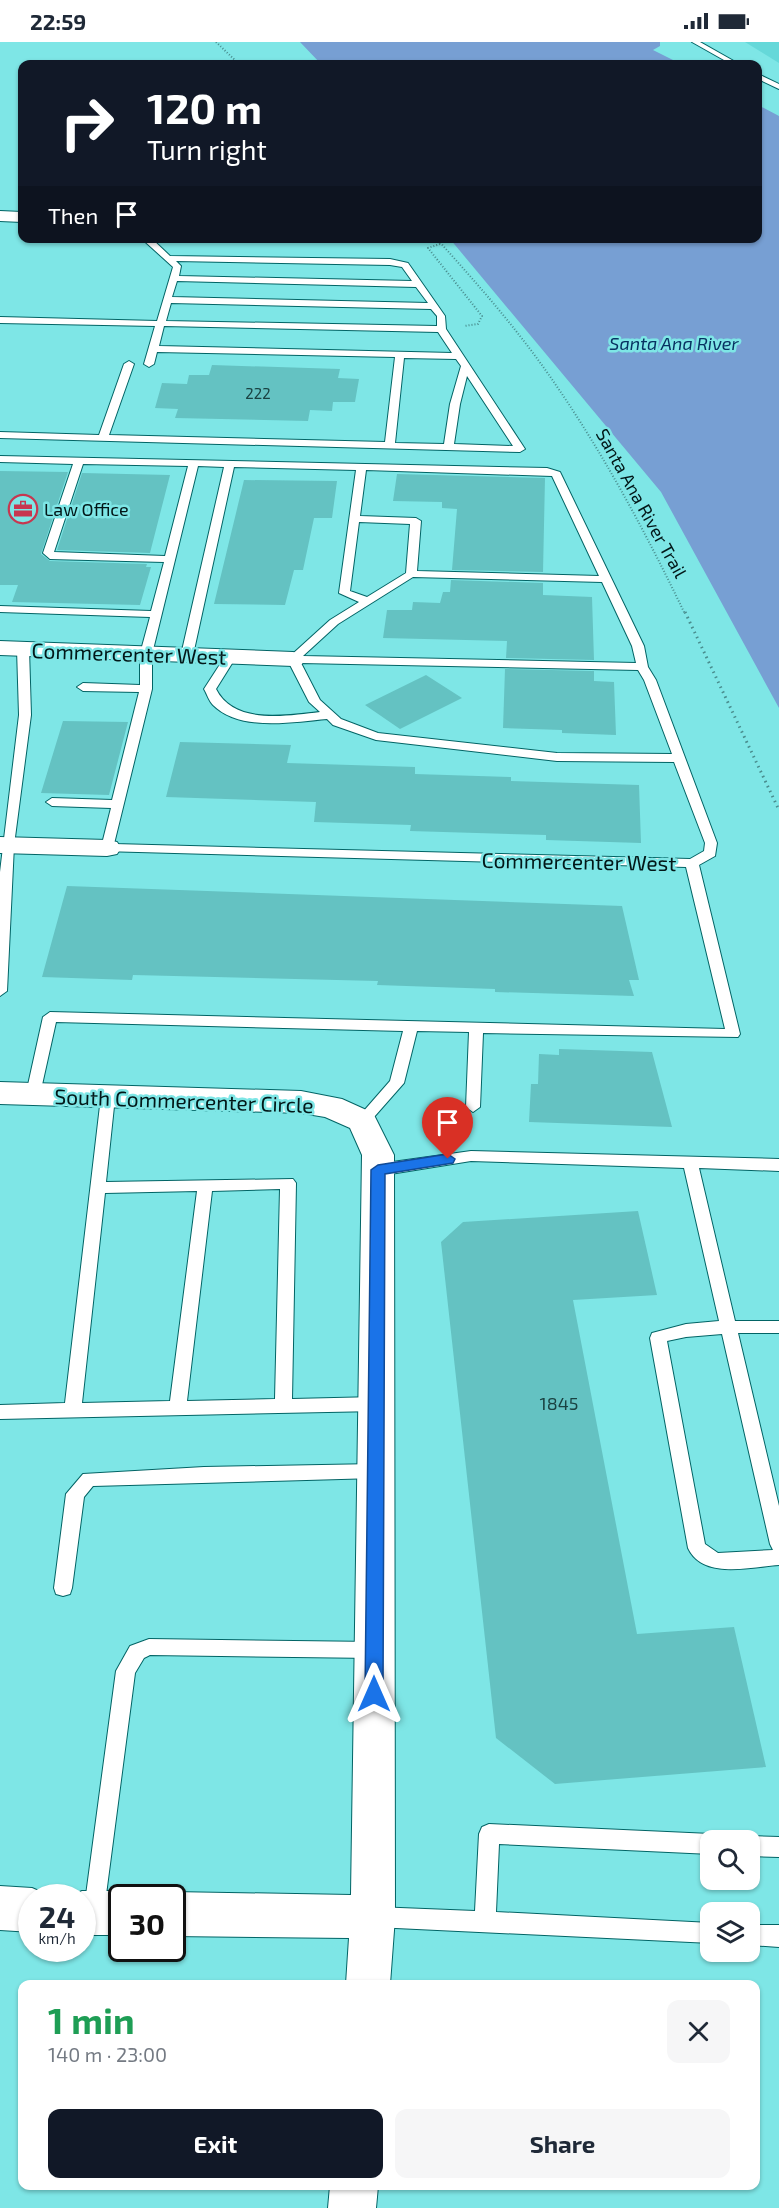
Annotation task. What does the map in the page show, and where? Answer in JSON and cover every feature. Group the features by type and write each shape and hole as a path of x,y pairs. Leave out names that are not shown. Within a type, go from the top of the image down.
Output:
{"street":[{"path":"0,216 18,217"},
{"name":"Commercenter West","path":"12,649 293,659"},
{"name":"Commercenter West","path":"4,845 107,848"},
{"name":"South Commercenter Circle","path":"0,1093 301,1102 331,1107 362,1121"},
{"path":"362,1121 378,1163 373,1917 368,1980"},
{"path":"0,1908 18,1909"},
{"path":"186,1914 373,1917"},
{"path":"352,2208 354,2190"}],"lane":[{"path":"695,42 728,60"},
{"path":"762,78 779,87"},
{"path":"149,364 177,266 150,243"},
{"path":"0,435 520,449 441,329 441,316 405,265 390,262 167,258"},
{"path":"174,278 419,284"},
{"path":"168,300 434,306"},
{"path":"0,320 441,329"},
{"path":"153,349 458,356"},
{"path":"390,445 400,354"},
{"path":"103,438 129,364"},
{"path":"449,447 455,404 465,366"},
{"path":"0,459 547,471 556,474 604,579 638,646 642,667"},
{"path":"79,461 48,553 54,557 170,560"},
{"path":"107,848 146,689 146,654 194,463"},
{"path":"187,655 230,464"},
{"path":"361,467 344,593 368,601"},
{"path":"354,519 416,521 411,574"},
{"path":"604,579 411,574 334,622 293,659 315,702 337,722 376,736 557,757 679,758"},
{"path":"0,609 156,614"},
{"path":"0,991 4,845 25,716 12,649"},
{"path":"230,657 210,689 213,700 224,710 276,720 330,715"},
{"name":"Commercenter West","path":"107,848 692,863 710,853 711,843 650,680 642,667 293,659"},
{"path":"83,687 146,689"},
{"path":"52,802 118,804"},
{"path":"33,1094 50,1017 733,1034 692,863"},
{"path":"362,1121 397,1083 411,1026"},
{"path":"473,1107 476,1028"},
{"path":"73,1410 108,1097"},
{"path":"378,1163 471,1156 779,1165"},
{"path":"690,1162 779,1544"},
{"path":"97,1188 288,1183 283,1406"},
{"path":"178,1408 205,1185"},
{"path":"779,1327 669,1333 658,1338 697,1548 716,1561 779,1557"},
{"path":"0,1412 376,1404"},
{"path":"63,1588 75,1494 89,1479 204,1474 376,1472"},
{"path":"99,1913 126,1671 137,1652 149,1647 374,1650"},
{"path":"485,1922 489,1834 700,1844"},
{"path":"760,1846 779,1847"},
{"path":"373,1917 700,1932"},
{"path":"760,1935 779,1936"}],"path":[{"path":"216,42 235,60"},
{"path":"441,244 428,248 483,318 478,324 441,329"},
{"name":"Santa Ana River Trail","path":"441,244 514,328 554,382 597,447 676,593 779,810"}],"shaded area":[{"path":"745,42 779,42 779,63"}],"water":[{"path":"300,42 660,42 660,46 653,50 673,60 317,60"},
{"name":"Santa Ana River","path":"762,107 779,116 779,708 661,492 453,243 762,243"}],"building":[{"path":"212,365 340,369 338,378 359,379 355,402 333,402 332,411 310,410 308,421 175,418 178,409 155,408 162,383 187,384 189,375 209,375"},
{"path":"0,471 68,472 41,554 50,561 147,564 146,567 151,567 140,605 12,602 18,585 0,585"},
{"path":"82,473 170,475 150,553 57,550"},
{"path":"397,474 545,478 543,572 452,570 457,509 442,508 442,502 393,501"},
{"path":"244,480 337,481 332,518 314,518 303,570 294,570 285,605 214,604"},
{"path":"451,580 543,583 543,595 592,597 594,660 506,658 507,641 383,638 387,610 412,610 413,602 440,603 443,592 450,592"},
{"path":"505,669 594,671 594,681 614,682 616,735 503,728"},
{"path":"426,675 462,698 400,729 365,705"},
{"path":"63,721 128,722 109,795 41,793"},
{"path":"180,742 291,745 287,763 415,767 415,774 511,777 511,781 639,785 641,843 546,840 546,835 410,831 411,825 314,822 316,802 166,797"},
{"path":"67,886 622,906 639,980 629,980 634,996 495,992 495,989 377,985 378,981 133,975 132,980 42,977"},
{"path":"559,1049 652,1052 672,1127 529,1122 531,1084 538,1084 539,1054 559,1055"},
{"path":"638,1211 657,1295 573,1300 637,1634 734,1627 766,1767 555,1784 496,1738 441,1242 463,1222"}],"place":[{"name":"Law Office","path":"23,509"}],"route":[{"path":"374,1694 378,1170 448,1159"}]}
